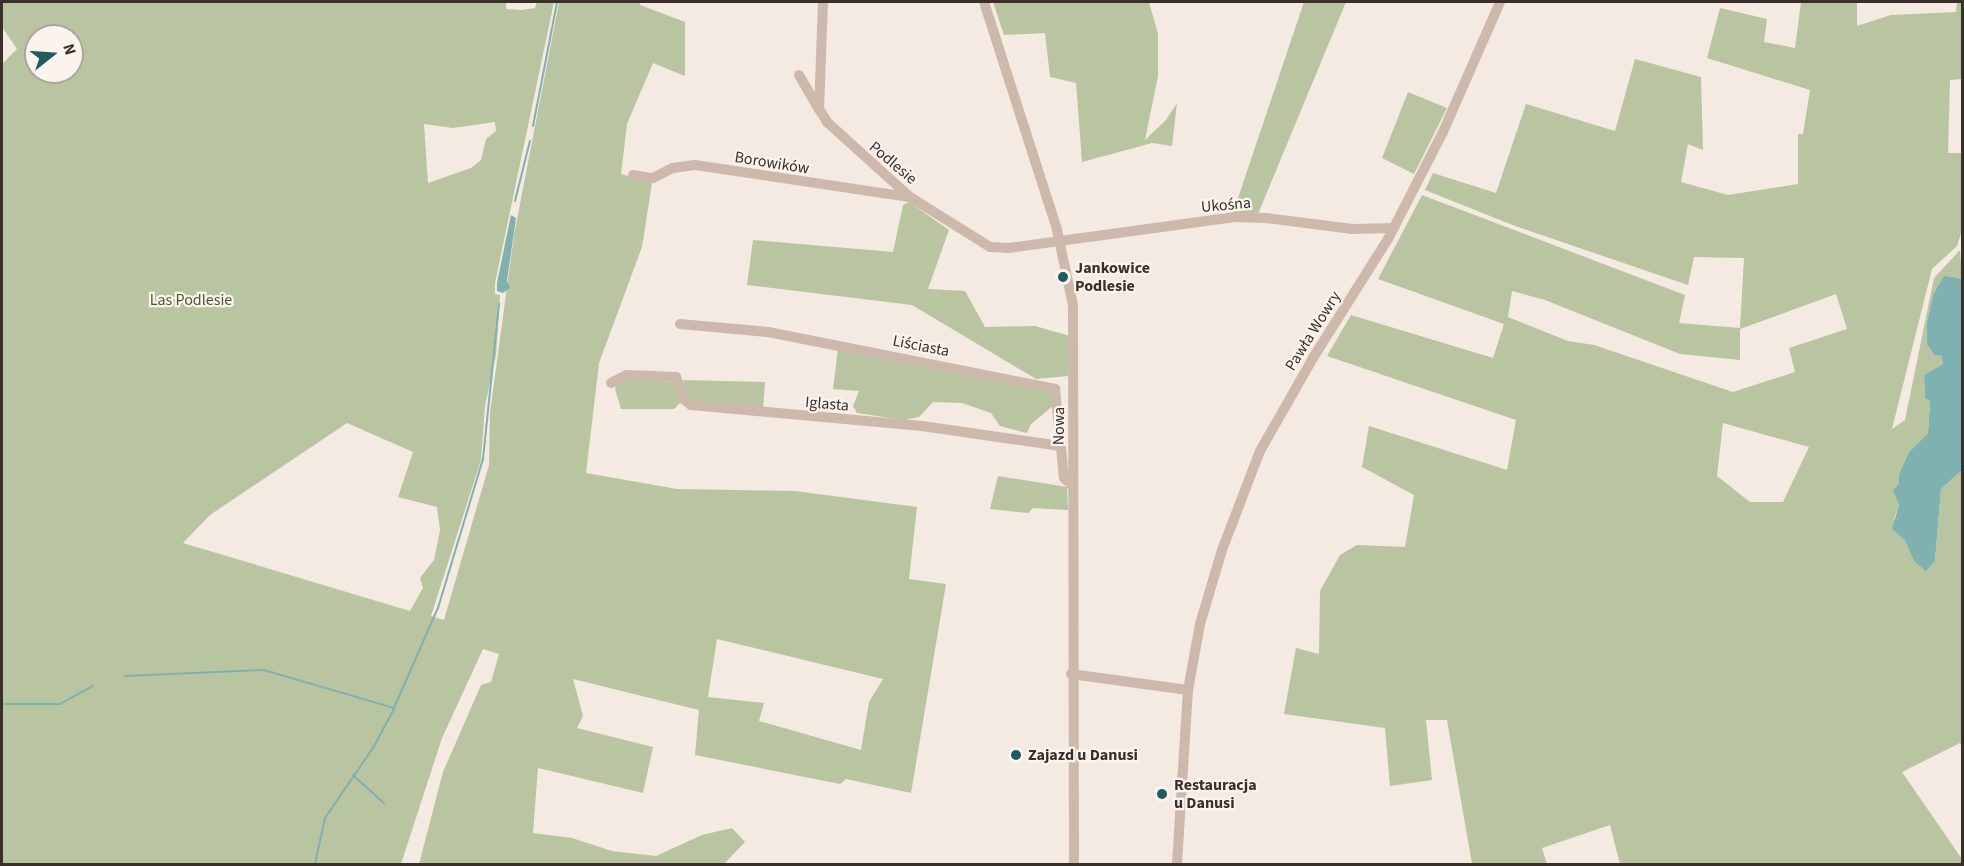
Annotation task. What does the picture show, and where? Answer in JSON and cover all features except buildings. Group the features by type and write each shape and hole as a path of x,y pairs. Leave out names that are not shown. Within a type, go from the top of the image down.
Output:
{"street":[{"path":"819,109 823,2"},
{"name":"Nowa","path":"984,2 1061,242 1074,317 1071,675 1074,864"},
{"name":"Pawła Wowry","path":"1177,864 1188,690 1200,624 1222,550 1260,451 1394,228 1443,132 1500,2"},
{"name":"Podlesie","path":"799,75 819,109 841,138 909,197 990,247 1061,242"},
{"name":"Borowików","path":"633,175 654,178 673,168 695,165 909,197"},
{"name":"Ukośna","path":"1061,242 1235,218 1266,218 1352,229 1394,228"},
{"name":"Liściasta","path":"680,324 750,329 1055,388 1064,478 1073,486"},
{"name":"Iglasta","path":"611,383 627,375 676,377 681,382 685,400 691,405 922,426 1061,446"},
{"path":"1071,675 1188,690"}],"green space":[{"name":"Las Podlesie","path":"2,2 506,2 506,9 521,10 535,8 537,2 554,2 495,283 495,294 500,295 496,355 485,406 481,460 431,616 444,620 489,465 490,413 514,235 559,2 640,2 640,5 685,22 685,76 653,63 627,124 621,174 652,183 642,247 599,363 586,473 677,489 795,491 917,507 909,579 946,584 911,793 846,779 840,784 695,755 699,710 573,679 583,716 577,728 653,747 643,793 538,768 533,833 572,838 612,851 656,856 702,835 732,828 745,842 724,864 419,864 443,772 481,685 491,682 499,654 483,649 442,738 401,864 2,864 2,64 17,49 2,27","holes":["495,122 496,131 486,139 481,160 471,168 428,183 424,124 453,128","347,423 413,452 398,497 437,507 440,530 434,560 420,578 423,588 410,611 183,543 210,515","717,639 883,679 869,702 861,750 759,721 764,703 708,697"]},
{"path":"993,2 1149,2 1158,34 1158,76 1145,140 1166,120 1177,103 1172,146 1152,143 1082,162 1076,83 1050,77 1045,33 1004,35"},
{"path":"1304,2 1346,2 1258,214 1233,213"},
{"path":"1801,2 1857,2 1857,26 1891,15 1956,12 1957,2 1962,2 1962,79 1950,80 1948,153 1962,153 1962,230 1957,246 1932,269 1892,429 1905,420 1934,278 1960,250 1962,279 1947,278 1933,295 1927,322 1927,344 1935,356 1941,354 1943,364 1924,375 1925,398 1930,401 1928,433 1909,452 1899,474 1900,484 1894,490 1899,505 1894,519 1935,561 1941,489 1962,470 1962,746 1960,743 1902,772 1962,859 1962,864 1620,864 1610,825 1542,848 1547,864 1472,864 1447,720 1426,720 1432,780 1390,786 1385,728 1284,714 1296,648 1319,654 1320,591 1340,555 1357,545 1405,547 1414,495 1362,467 1369,426 1507,470 1516,420 1327,356 1351,315 1493,358 1504,324 1378,279 1422,195 1685,295 1679,323 1740,328 1744,258 1694,257 1688,285 1515,226 1425,190 1433,173 1496,193 1526,104 1615,131 1635,59 1701,77 1703,150 1688,144 1681,182 1728,195 1798,184 1798,134 1803,134 1810,90 1707,58 1720,8 1767,19 1764,42 1795,48","holes":["1512,291 1545,300 1680,354 1740,360 1740,329 1836,294 1847,329 1789,348 1795,372 1733,392 1594,345 1568,341 1508,317","1723,423 1809,447 1783,502 1750,502 1717,476"]},
{"path":"1408,92 1447,108 1414,174 1382,158"},
{"path":"909,202 949,230 928,289 965,291 985,327 1035,326 1070,336 1068,376 1036,379 912,305 747,285 753,240 893,252 903,205"},
{"path":"838,349 1051,392 1053,406 1031,424 1027,433 1000,426 991,413 962,403 933,402 919,417 904,420 857,413 853,406 859,391 833,389"},
{"path":"626,379 674,382 681,402 674,409 621,409 615,389 618,381"},
{"path":"683,380 765,382 763,408 693,404 687,397"},
{"path":"998,476 1067,487 1068,510 1033,508 1028,513 990,509"}],"water":[{"path":"511,215 516,218 507,281 510,288 503,293 497,291 497,283"},
{"path":"1944,276 1962,279 1962,470 1941,489 1935,561 1926,571 1914,561 1905,540 1892,529 1899,505 1893,490 1899,484 1899,474 1909,452 1928,433 1930,401 1925,398 1924,375 1943,364 1941,355 1935,356 1927,344 1927,322 1933,295"}],"waterway":[{"path":"533,126 557,2"},
{"path":"515,201 530,141"},
{"path":"125,676 264,670 394,708 438,608 483,459 499,304"},
{"path":"2,704 60,704 93,686"},
{"path":"315,864 325,818 373,748 394,709"},
{"path":"353,775 384,803"}],"place":[{"name":"Jankowice Podlesie","path":"1063,277"},
{"name":"Zajazd u Danusi","path":"1016,755"},
{"name":"Restauracja u Danusi","path":"1162,794"}]}
